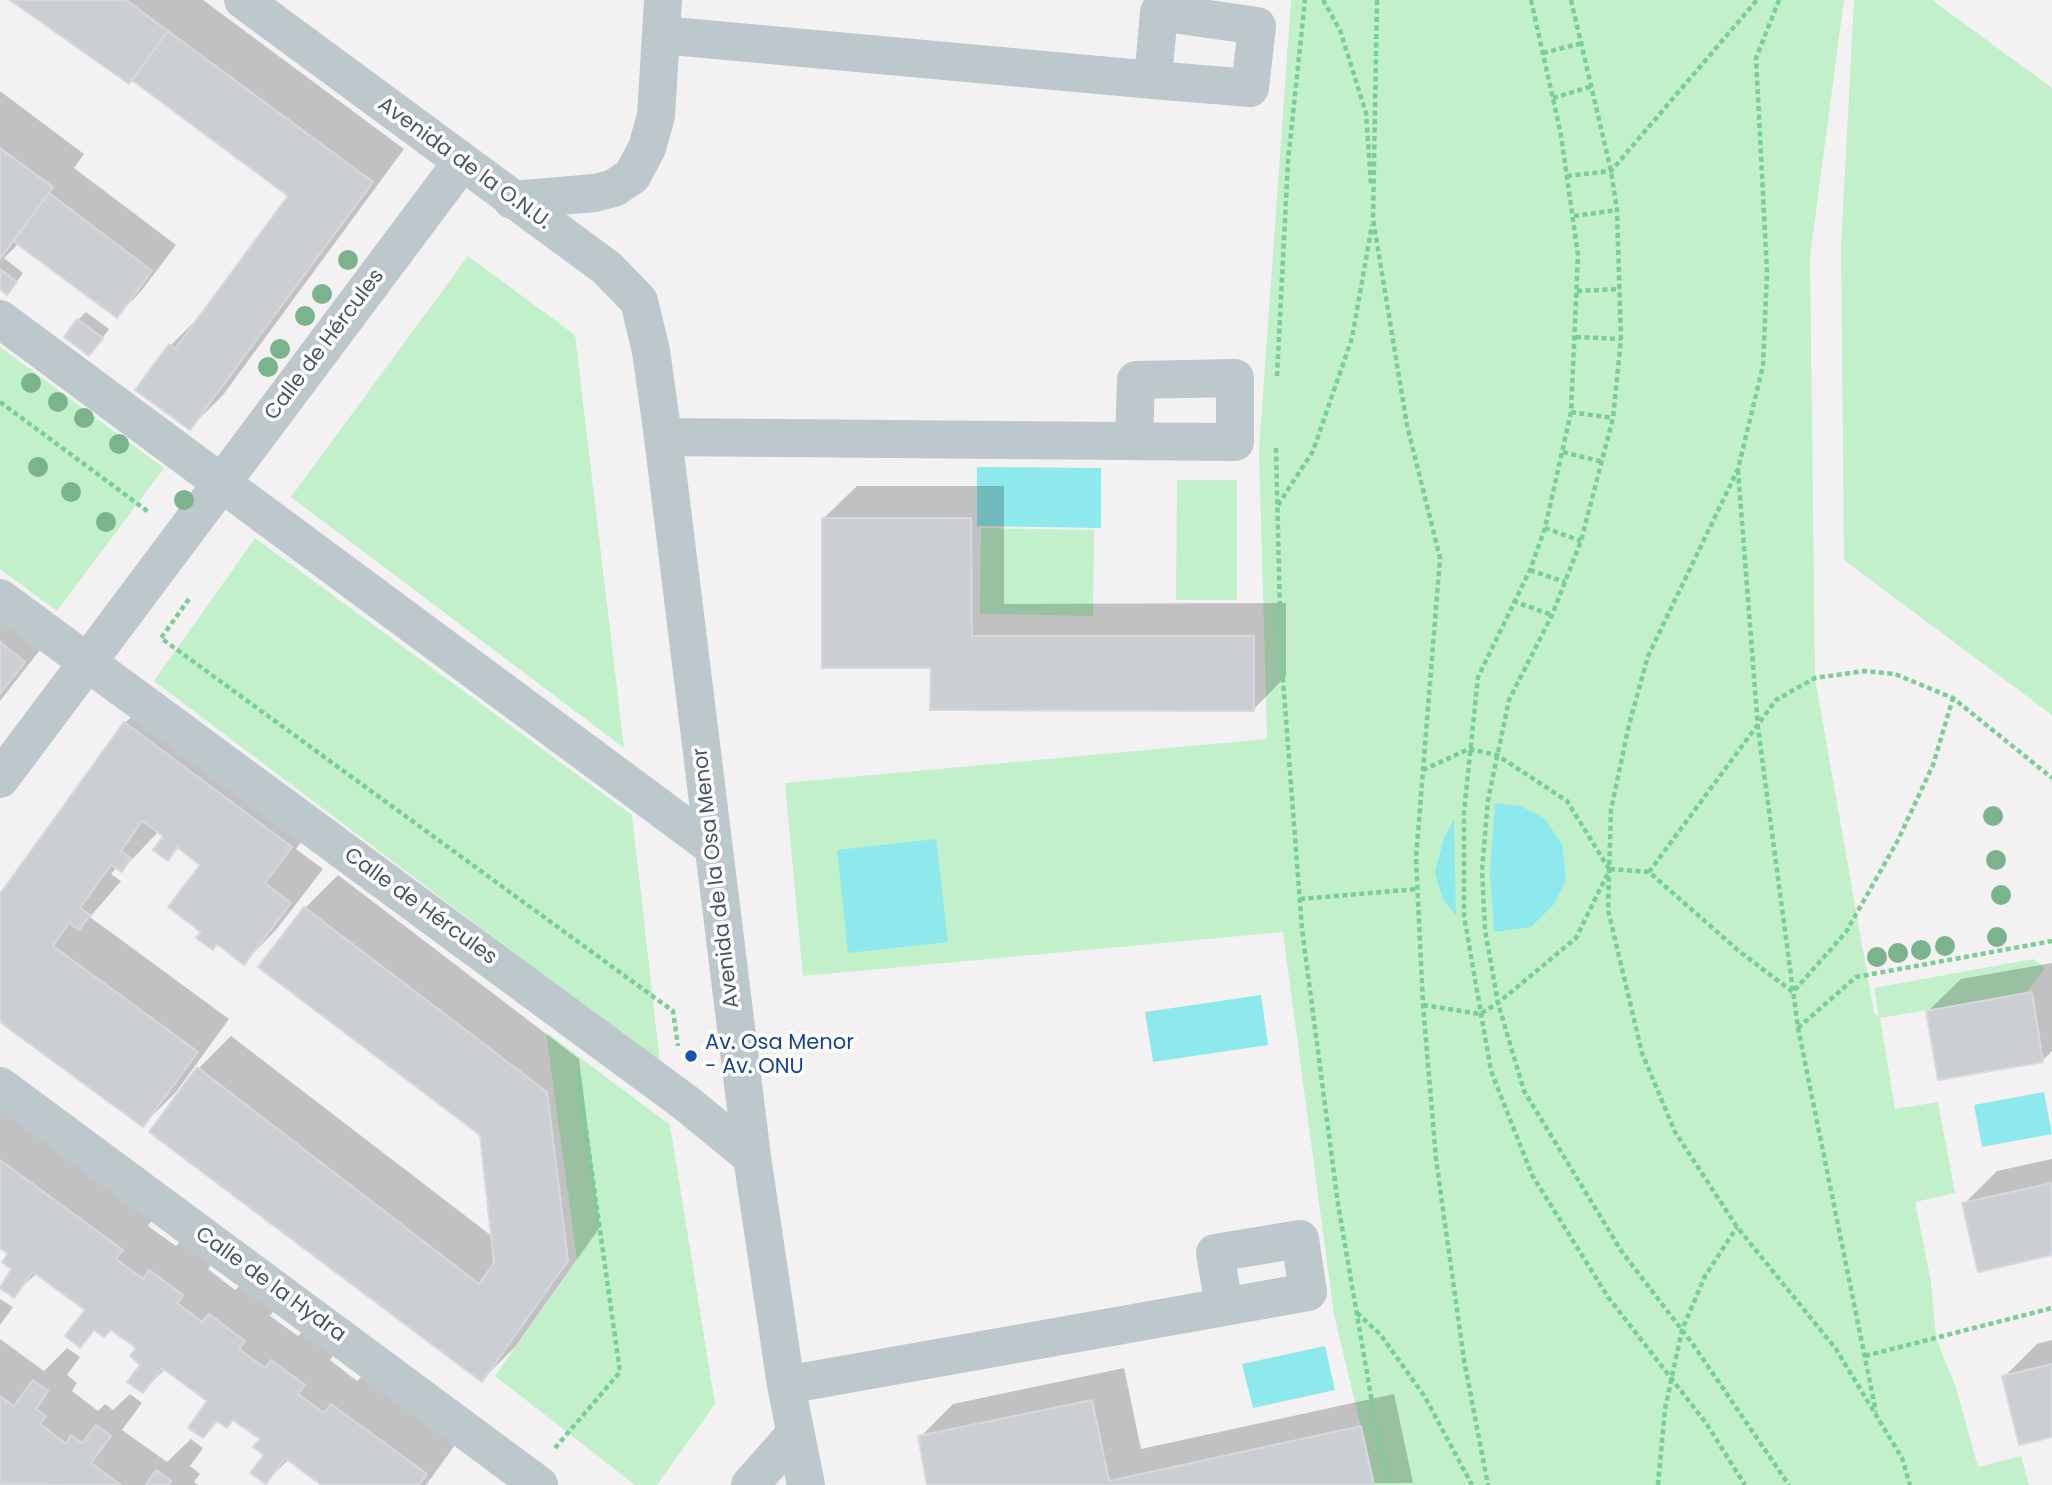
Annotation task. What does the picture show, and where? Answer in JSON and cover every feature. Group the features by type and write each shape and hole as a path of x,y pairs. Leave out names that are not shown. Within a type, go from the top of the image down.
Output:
{"street":[{"name":"Avenida de la O.N.U.","path":"243,0 624,283 639,301 651,351"},
{"path":"512,200 595,193 614,188 632,176 647,148 656,116 662,17 1153,80"},
{"name":"Calle de Hércules","path":"0,779 462,162"},
{"path":"0,319 713,847"},
{"name":"Avenida de la Osa Menor","path":"651,351 752,1157 786,1385 806,1485"},
{"path":"663,437 1133,441"},
{"name":"Calle de Hércules","path":"0,598 686,1103 752,1157"},
{"name":"Calle de la Hydra","path":"0,1086 534,1481"},
{"path":"786,1385 1224,1306"},
{"path":"750,1485 795,1434"}],"path":[{"path":"1276,378 1288,161 1304,0"},
{"path":"1323,0 1340,30 1366,113 1373,219 1407,425 1440,558 1423,770 1417,889 1423,1006 1440,1186 1464,1360 1488,1485"},
{"path":"1277,506 1313,451 1348,351 1373,219 1377,0"},
{"path":"1531,0 1553,99 1574,216 1578,255 1572,412 1545,528 1530,570 1478,677 1464,812 1464,916 1491,1071 1532,1175 1608,1297 1706,1423 1745,1485"},
{"path":"1571,0 1593,86 1617,211 1621,339 1613,418 1581,541 1552,615 1509,700 1488,800 1482,870 1485,930 1497,1003 1524,1091 1622,1252 1755,1430 1788,1485"},
{"path":"1566,176 1611,171 1757,0"},
{"path":"1779,0 1756,58 1767,272 1763,366 1738,469 1648,656 1629,725 1611,809 1608,910 1642,1053 1675,1132 1737,1227 1836,1349 1902,1458 1910,1485"},
{"path":"1543,53 1582,43"},
{"path":"1553,99 1593,86"},
{"path":"1574,216 1617,211"},
{"path":"1577,291 1620,289"},
{"path":"1576,337 1621,339"},
{"path":"0,402 150,514 143,524"},
{"path":"1572,412 1613,418"},
{"path":"1276,443 1281,654 1300,899 1336,1190 1379,1443 1391,1485"},
{"path":"1563,452 1603,462"},
{"path":"1738,469 1758,728 1798,1028 1877,1417"},
{"path":"1545,528 1581,541"},
{"path":"1530,570 1565,582"},
{"path":"189,599 161,638 673,1011 686,1103"},
{"path":"1513,601 1552,615"},
{"path":"1649,872 1737,751 1758,728 1776,700 1815,678 1864,670 1895,674 1953,698 2052,778"},
{"path":"1793,992 1846,932 1898,840 1933,765 1953,698"},
{"path":"1423,770 1469,749 1497,755 1567,801 1610,869"},
{"path":"1610,869 1649,872 1740,951 1793,992"},
{"path":"1423,1006 1480,1014 1497,1003 1576,939 1610,869"},
{"path":"1300,899 1417,889"},
{"path":"1798,1028 1856,977 2052,942"},
{"path":"534,1481 620,1372 570,1018"},
{"path":"1658,1485 1670,1377 1682,1330 1704,1276 1737,1227"},
{"path":"1866,1356 2052,1308"},
{"path":"1357,1312 1380,1334 1426,1397 1472,1485"}],"green space":[{"path":"1291,0 1844,0 1810,256 1815,678 1874,1013 1879,1017 1874,988 2033,959 2045,968 2026,993 1880,1018 1895,1109 1938,1102 1955,1193 1915,1202 1931,1282 1936,1338 1956,1388 1978,1467 2021,1456 2029,1485 1375,1485 1334,1315 1283,932 803,976 785,783 1267,739 1259,450"},
{"path":"1854,0 1932,0 2052,88 2052,715 1844,560 1841,246"},
{"path":"468,256 575,335 624,748 291,497"},
{"path":"0,347 164,468 57,611 0,569"},
{"path":"1177,480 1237,480 1237,600 1176,600"},
{"path":"981,528 1094,530 1093,616 980,614"},
{"path":"255,538 632,815 660,1063 154,681"},
{"path":"546,1032 670,1125 715,1404 657,1485 635,1485 495,1376 577,1260"}],"water":[{"path":"977,467 1101,468 1101,528 977,526"},
{"path":"1495,803 1521,806 1544,818 1562,844 1566,879 1555,903 1531,927 1494,932 1490,873"},
{"path":"1454,820 1456,916 1443,899 1435,873 1444,837"},
{"path":"936,839 948,942 848,953 837,850"},
{"path":"1261,995 1268,1045 1153,1062 1145,1012"},
{"path":"2044,1092 2052,1134 1982,1147 1974,1105"},
{"path":"1325,1346 1335,1390 1253,1408 1242,1364"}],"building":[{"path":"10,0 126,0 168,31 129,84"},
{"path":"168,31 373,182 190,430 135,390 169,344 175,349 288,196 132,80"},
{"path":"0,148 53,187 0,259"},
{"path":"49,193 152,271 117,318 13,241"},
{"path":"0,269 17,282 7,295 0,289"},
{"path":"77,319 103,338 89,356 64,337"},
{"path":"822,518 971,518 972,636 1254,636 1254,711 930,710 931,668 822,668"},
{"path":"0,642 25,662 0,694"},
{"path":"124,722 292,847 265,883 291,903 244,965 217,944 213,950 196,938 201,932 168,907 200,865 177,847 168,861 153,850 163,836 142,821 121,851 131,858 122,872 111,865 80,908 90,915 79,930 69,923 53,946 198,1052 143,1127 0,1022 0,894"},
{"path":"304,907 547,1092 568,1261 482,1382 149,1132 197,1067 479,1284 494,1263 480,1135 258,967"},
{"path":"2032,992 2043,1062 1938,1080 1926,1011"},
{"path":"0,1160 123,1250 116,1259 143,1279 149,1270 183,1295 177,1303 202,1322 209,1314 245,1341 239,1349 265,1368 271,1360 305,1385 298,1394 324,1413 331,1404 427,1474 419,1485 321,1485 285,1458 266,1484 250,1473 264,1455 253,1447 260,1439 233,1420 227,1428 217,1421 203,1438 188,1428 207,1401 162,1368 143,1393 127,1382 140,1365 130,1356 136,1348 111,1330 104,1337 94,1330 80,1348 65,1336 85,1310 33,1272 14,1298 0,1288 11,1269 2,1262 8,1254 0,1248"},
{"path":"2052,1183 2052,1255 1978,1272 1962,1203"},
{"path":"2052,1364 2052,1437 2019,1445 2002,1376"},
{"path":"33,1380 48,1391 36,1409 46,1416 40,1424 66,1444 71,1435 82,1443 96,1425 111,1436 91,1463 121,1485 0,1484 0,1396 14,1406"},
{"path":"1092,1400 1109,1481 1361,1426 1374,1485 927,1485 918,1436"},
{"path":"156,1470 171,1481 169,1485 146,1485"}],"place":[{"name":"Av. Osa Menor - Av. ONU","path":"691,1056"}]}
